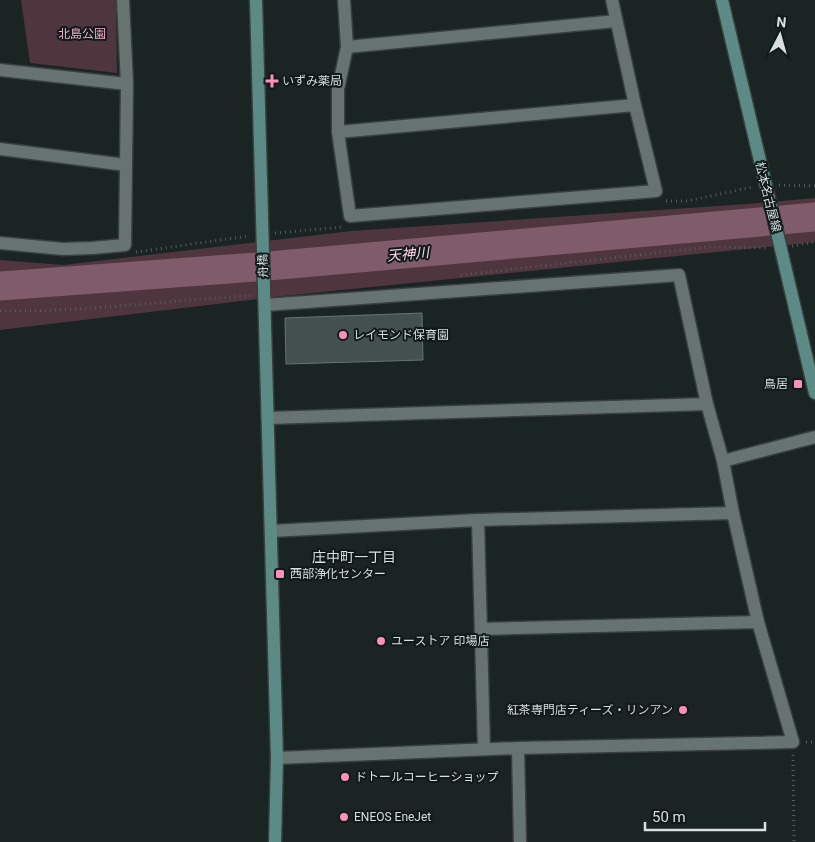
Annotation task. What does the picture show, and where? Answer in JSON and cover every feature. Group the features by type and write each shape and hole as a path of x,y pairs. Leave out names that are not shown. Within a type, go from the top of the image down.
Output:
{"street":[{"path":"0,243 63,249 125,245 127,84 123,0"},
{"name":"舟橋","path":"256,0 277,758 275,842"},
{"path":"344,0 347,47 338,89 338,132 350,216 656,191 612,0"},
{"name":"松本名古屋線","path":"722,0 815,394"},
{"path":"347,47 616,21"},
{"path":"0,70 127,84"},
{"path":"338,132 635,106"},
{"path":"0,149 126,165"},
{"path":"265,298 679,275 706,404 723,461 758,622 793,742 484,749 277,758"},
{"path":"268,418 706,404"},
{"path":"723,461 815,437"},
{"path":"271,531 478,520 733,513"},
{"path":"478,520 484,749"},
{"path":"481,629 758,622"},
{"path":"518,748 520,842"}],"path":[{"path":"765,185 815,186"},
{"path":"125,245 138,252 263,237"},
{"path":"455,276 708,246 779,245 815,242"},
{"path":"0,311 41,312 193,299 265,298"},
{"path":"793,742 794,842"}],"green space":[{"name":"北島公園","path":"21,0 116,0 117,73 30,63"},
{"path":"815,198 815,242 283,296 0,330 0,260 63,265 351,231"}],"building":[{"path":"422,313 423,360 286,364 285,318"}],"waterway":[{"name":"天神川","path":"0,286 269,266 815,217"}],"place":[{"name":"いずみ薬局","path":"272,81"},
{"name":"レイモンド保育園","path":"343,335"},
{"name":"鳥居","path":"798,384"},
{"name":"西部浄化センター","path":"280,574"},
{"name":"ユーストア 印場店","path":"381,641"},
{"name":"紅茶専門店ティーズ・リンアン","path":"683,710"},
{"name":"ドトールコーヒーショップ","path":"345,777"},
{"name":"ENEOS EneJet","path":"344,817"}],"district":[{"name":"庄中町一丁目","path":"354,557"}]}
